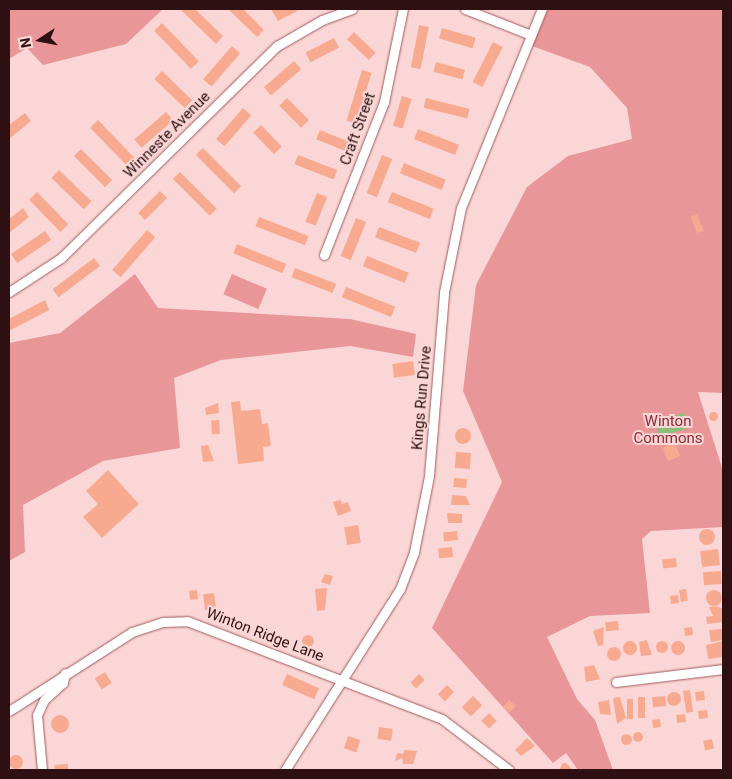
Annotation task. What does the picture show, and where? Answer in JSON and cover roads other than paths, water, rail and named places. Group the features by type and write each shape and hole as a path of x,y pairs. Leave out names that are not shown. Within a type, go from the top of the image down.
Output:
{"street":[{"name":"Winneste Avenue","path":"10,290 61,258 277,46 322,20 352,9"},
{"name":"Craft Street","path":"324,255 384,102 404,9"},
{"path":"465,9 531,35"},
{"name":"Kings Run Drive","path":"285,770 400,588 414,552 429,476 444,292 461,208 542,9"},
{"name":"Winton Ridge Lane","path":"9,711 65,673 140,628 175,621 198,624 343,679 456,726 509,770"},
{"path":"616,682 723,669"},
{"path":"42,770 37,715 44,700 63,683 65,673"}],"park label":[{"name":"Winton Commons","path":"668,430"}]}
